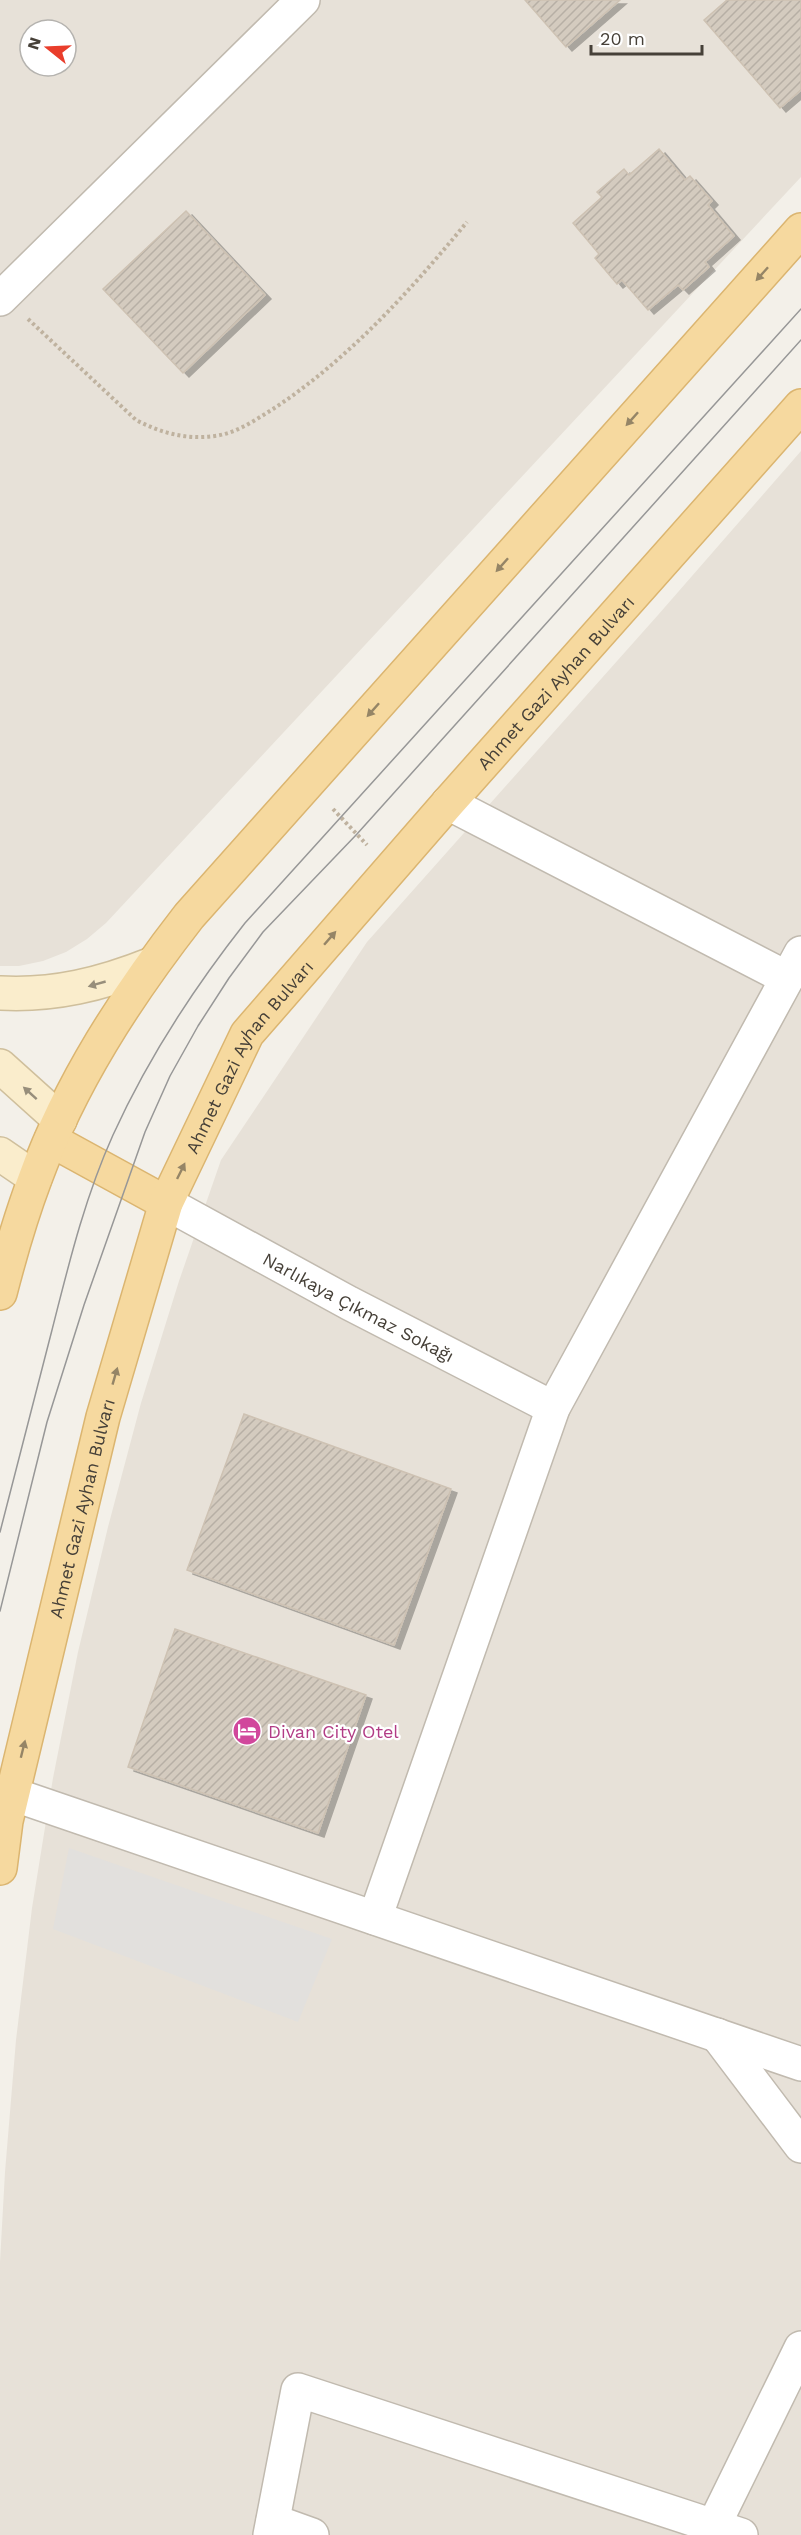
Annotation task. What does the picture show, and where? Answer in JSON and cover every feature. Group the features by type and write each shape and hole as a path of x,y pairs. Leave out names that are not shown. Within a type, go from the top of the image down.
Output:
{"main road":[{"path":"0,1293 35,1178 55,1130 87,1066 117,1014 152,964 189,916 801,230"},
{"name":"Ahmet Gazi Ayhan Bulvarı","path":"0,1868 12,1794 103,1417 166,1203 246,1034 801,406"},
{"path":"55,1130 166,1203"}],"street":[{"path":"2,297 303,0"},
{"path":"375,1918 553,1408 794,966 448,803"},
{"path":"0,993 53,992 87,986 152,964"},
{"path":"0,1066 55,1130"},
{"path":"0,1154 35,1178"},
{"name":"Narlıkaya Çıkmaz Sokağı","path":"166,1203 349,1303 553,1408"},
{"path":"12,1794 801,2064"},
{"path":"717,2035 801,2146"},
{"path":"312,2535 272,2528 298,2390 728,2530 801,2348"}],"path":[{"path":"2,297 136,420 173,435 216,436 239,429 260,417 327,370 396,304 467,222"},
{"path":"308,783 390,869"}],"shaded area":[{"path":"0,0 801,0 801,177 106,923 87,939 66,952 43,961 19,966 0,966"},
{"path":"801,451 801,2535 0,2535 0,2262 16,2040 32,1908 53,1778 78,1652 108,1527 141,1403 179,1281 221,1160 367,942"},
{"path":"69,1848 332,1939 298,2022 53,1929"}],"building":[{"path":"525,0 620,0 566,47"},
{"path":"727,0 801,0 801,90 780,108 704,20"},
{"path":"659,149 685,180 690,176 712,201 708,205 734,236 705,262 709,267 683,290 678,285 648,310 622,280 617,284 595,258 599,254 573,223 602,197 597,192 624,169 629,175"},
{"path":"186,211 265,295 183,373 103,289"},
{"path":"244,1414 451,1489 394,1645 187,1570"},
{"name":"Divan City Otel","path":"175,1629 366,1695 318,1833 128,1767"}],"tram line":[{"path":"0,1532 71,1255 94,1182 113,1135 156,1051 207,973 245,923 801,309"},
{"path":"0,1611 47,1422 84,1305 145,1132 170,1076 198,1026 229,978 263,932 357,834 801,340"}],"place":[{"name":"Divan City Otel","path":"247,1731"}]}
